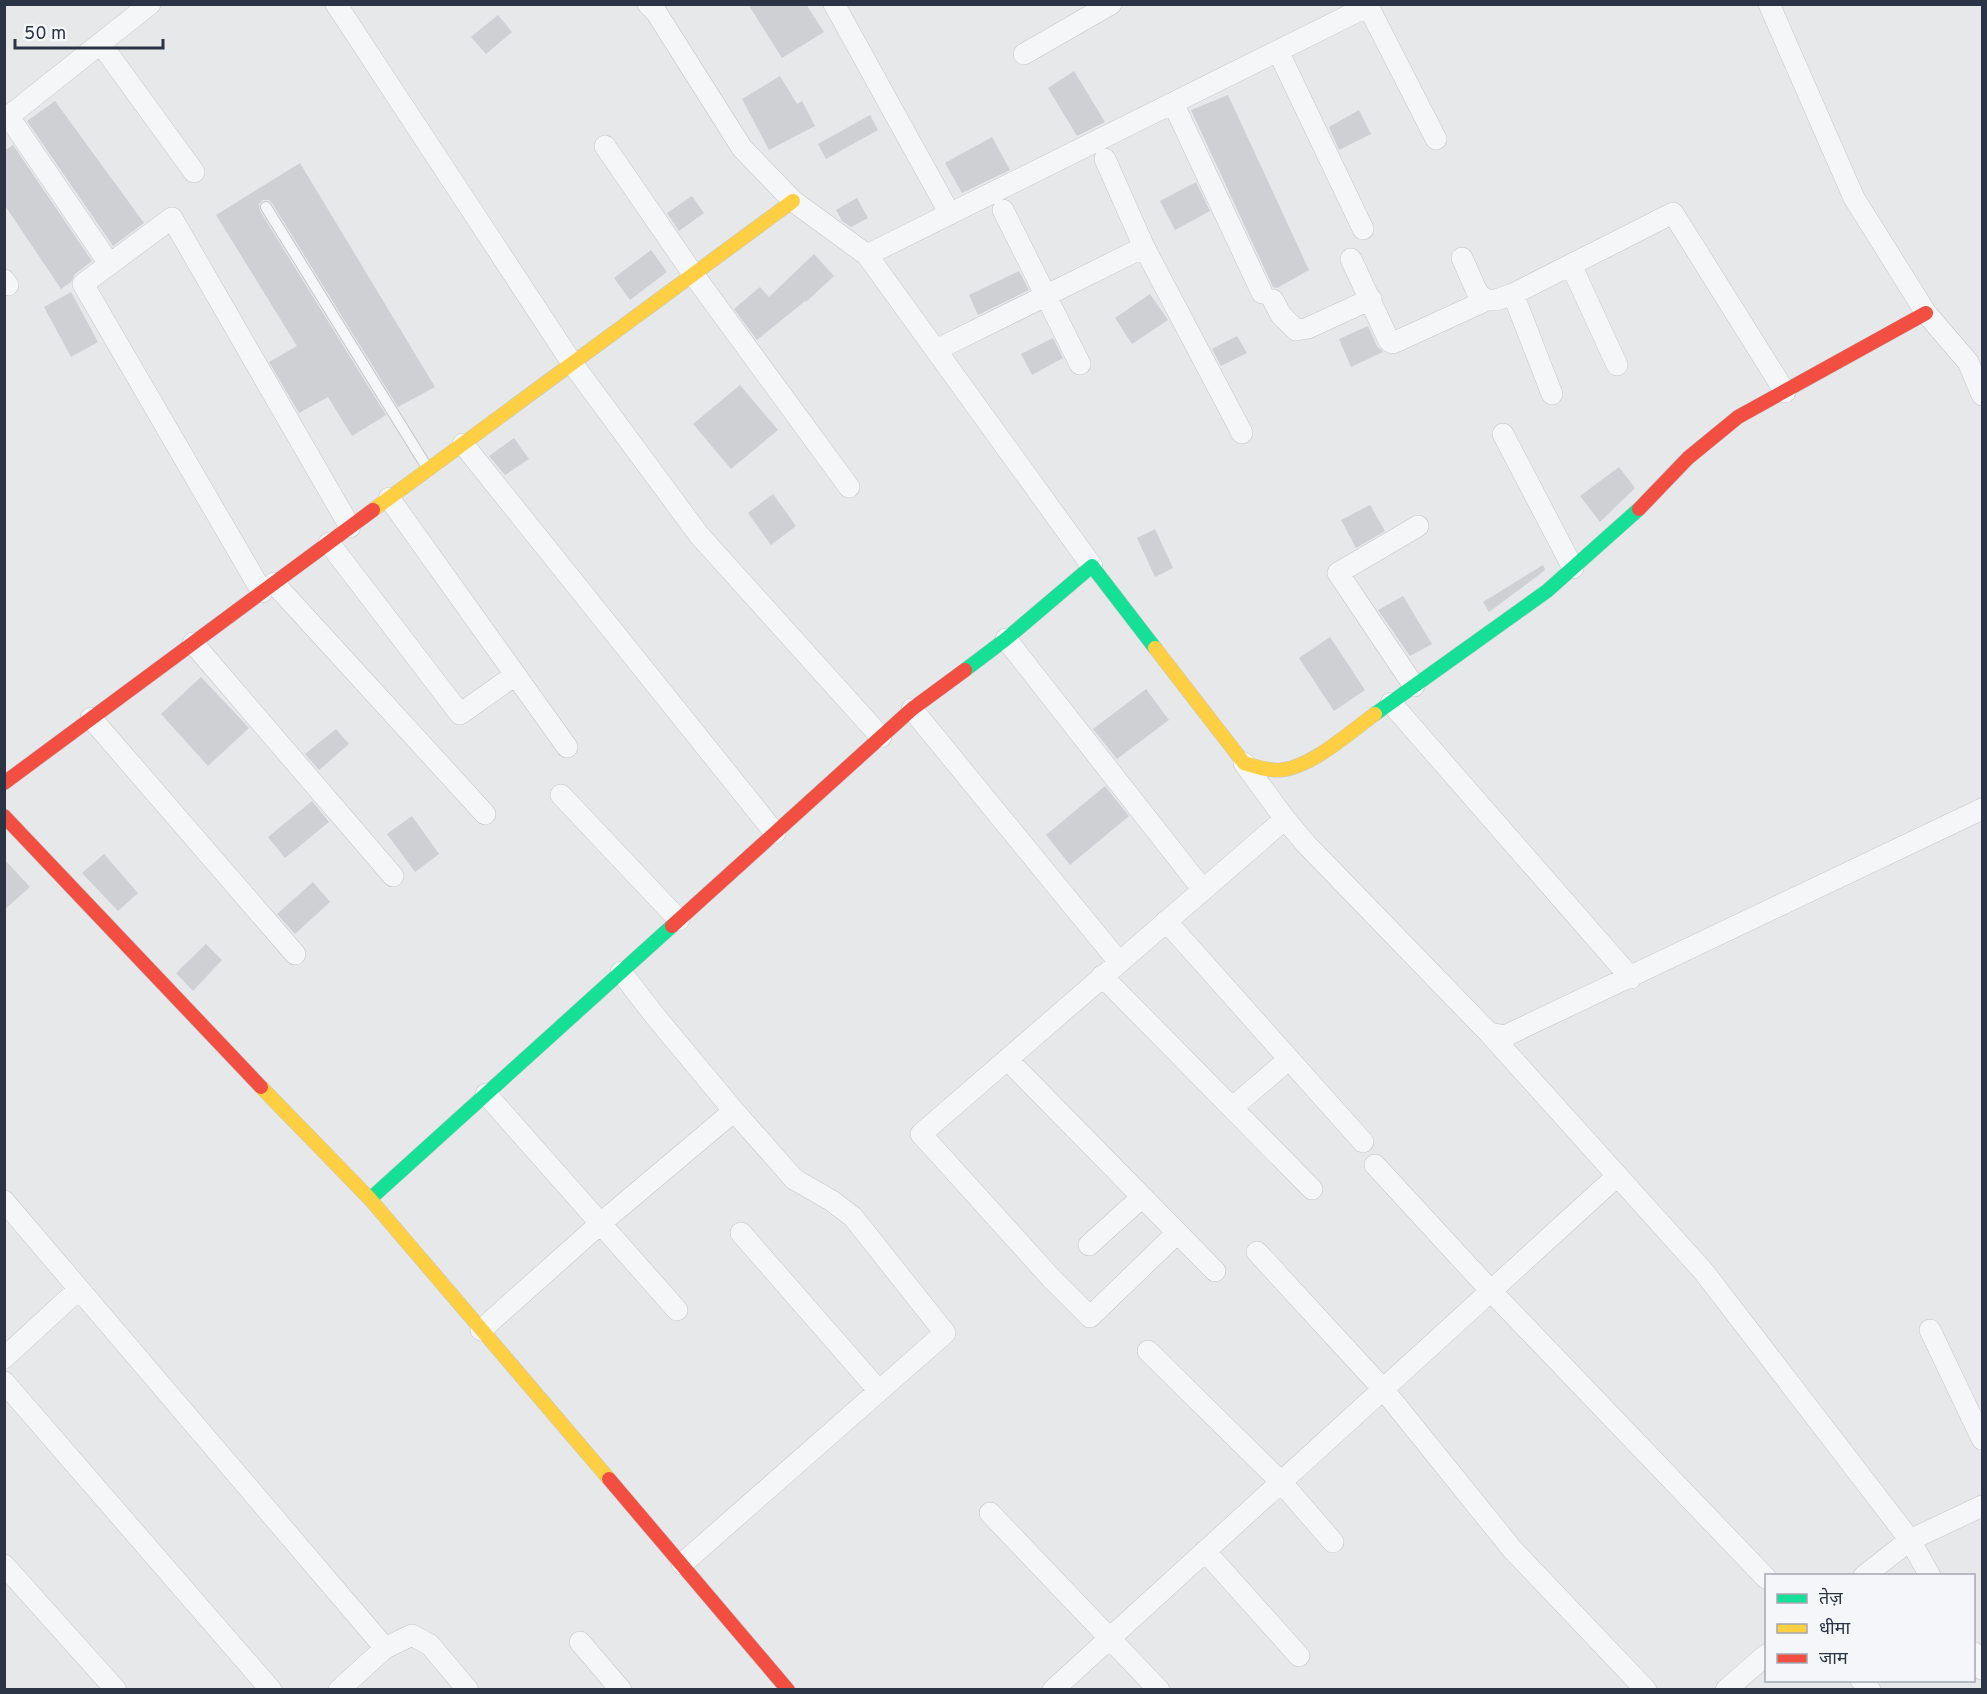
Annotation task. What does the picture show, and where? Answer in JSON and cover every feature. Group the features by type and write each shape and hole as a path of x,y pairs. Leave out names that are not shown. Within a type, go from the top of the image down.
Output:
{"street":[{"path":"104,256 7,118 150,4"},
{"path":"336,4 572,363 699,535 881,737"},
{"path":"648,4 656,12 742,148 792,201 867,255 1092,566 1285,819 1306,844 1489,1033 1704,1272 1910,1540 1929,1574"},
{"path":"834,4 950,214"},
{"path":"1024,54 1111,4"},
{"path":"1769,4 1854,198 1926,313 1968,362 1983,395"},
{"path":"867,255 1367,5 1436,139"},
{"path":"101,44 194,172"},
{"path":"1278,51 1363,229"},
{"path":"1173,103 1268,296 1281,315 1296,330 1308,328 1371,299"},
{"path":"605,146 693,274 849,487"},
{"path":"1105,159 1144,247 1242,433"},
{"path":"4,783 792,201"},
{"path":"1004,210 1080,364"},
{"path":"1351,259 1389,341 1393,343 1487,300 1496,300 1513,294 1673,213 1785,392"},
{"path":"351,526 171,218 83,284 268,587 485,814"},
{"path":"936,350 1144,247"},
{"path":"1462,258 1478,294 1487,300"},
{"path":"1571,265 1617,365"},
{"path":"1513,294 1552,394"},
{"path":"1244,763 1270,772 1294,769 1318,755 1546,591 1632,517 1688,458 1738,417 1926,313"},
{"path":"1503,434 1573,568"},
{"path":"463,444 775,833"},
{"path":"389,498 567,747"},
{"path":"1414,686 1338,573 1418,526"},
{"path":"328,543 460,714 515,675"},
{"path":"370,1199 912,709 1006,639 1092,566"},
{"path":"1006,639 1203,890"},
{"path":"193,643 393,876"},
{"path":"1391,703 1631,978"},
{"path":"912,709 1119,962"},
{"path":"91,718 295,954"},
{"path":"561,795 679,920"},
{"path":"1489,1033 1505,1036 1983,809"},
{"path":"4,816 370,1199 788,1689"},
{"path":"1177,1233 1090,1317 1052,1279 921,1134 1285,819"},
{"path":"1166,921 1363,1142"},
{"path":"621,972 654,1016 794,1179 832,1201 853,1217 945,1333 682,1563"},
{"path":"1102,976 1312,1189"},
{"path":"1007,1059 1215,1271"},
{"path":"1232,1108 1289,1059"},
{"path":"486,1094 677,1310"},
{"path":"482,1330 601,1223 735,1111"},
{"path":"1375,1165 1491,1291 1765,1576"},
{"path":"1053,1689 1617,1176"},
{"path":"1089,1245 1142,1197"},
{"path":"4,1201 385,1648"},
{"path":"741,1233 879,1391"},
{"path":"1257,1252 1383,1389 1512,1549 1646,1689"},
{"path":"4,1358 79,1289"},
{"path":"1930,1329 1983,1439"},
{"path":"1148,1351 1281,1482 1333,1542"},
{"path":"4,1382 271,1689"},
{"path":"1865,1574 1910,1540 1983,1506"},
{"path":"990,1513 1159,1689"},
{"path":"1205,1551 1299,1656"},
{"path":"4,1565 116,1689"},
{"path":"339,1689 385,1648 412,1635 429,1645 468,1689"},
{"path":"580,1642 621,1689"},
{"path":"1975,1655 1983,1669"},
{"path":"1726,1689 1765,1657"}],"lane":[{"path":"266,207 428,470"}],"building":[{"path":"748,4 806,4 824,32 782,58"},
{"path":"498,15 512,32 486,54 471,37"},
{"path":"1074,71 1105,122 1077,136 1048,88"},
{"path":"780,76 797,104 802,101 815,126 769,150 742,99"},
{"path":"1228,95 1309,270 1277,288 1273,287 1191,110"},
{"path":"55,101 144,223 113,246 27,121"},
{"path":"1359,110 1371,134 1339,150 1329,127"},
{"path":"870,115 878,130 826,159 818,144"},
{"path":"992,137 1010,170 962,193 945,163"},
{"path":"13,145 92,261 61,289 4,204 4,151"},
{"path":"300,163 435,387 398,407 272,203 269,200 263,200 259,204 260,211 386,415 352,436 328,397 299,413 269,362 297,346 216,215"},
{"path":"1196,182 1210,211 1175,230 1160,201"},
{"path":"692,196 704,213 679,231 667,213"},
{"path":"857,198 868,218 851,227 842,221 836,210"},
{"path":"651,250 667,272 630,300 614,278"},
{"path":"814,254 834,276 806,302 757,340 734,309 760,287 769,297"},
{"path":"1019,271 1029,290 978,315 969,295"},
{"path":"71,292 98,342 71,357 44,307"},
{"path":"1150,294 1168,320 1132,344 1115,318"},
{"path":"1368,326 1377,346 1383,352 1351,367 1339,339"},
{"path":"1237,336 1247,353 1221,366 1212,349"},
{"path":"1053,338 1063,358 1032,375 1021,354"},
{"path":"740,385 778,430 731,469 693,424"},
{"path":"514,438 529,459 505,475 489,456"},
{"path":"1619,467 1635,488 1600,522 1580,496"},
{"path":"773,494 796,526 771,545 748,513"},
{"path":"1370,505 1385,531 1356,548 1341,520"},
{"path":"1155,529 1173,568 1155,577 1137,538"},
{"path":"1543,565 1545,570 1489,612 1483,602"},
{"path":"1403,596 1432,644 1410,656 1378,610"},
{"path":"1330,637 1365,690 1334,711 1299,658"},
{"path":"201,677 249,728 208,766 161,714"},
{"path":"1146,689 1169,720 1117,759 1093,729"},
{"path":"336,729 349,744 319,770 305,754"},
{"path":"1105,786 1129,816 1070,865 1046,835"},
{"path":"312,801 329,822 285,858 268,837"},
{"path":"412,816 439,854 415,872 387,834"},
{"path":"104,854 138,893 118,911 82,873"},
{"path":"4,859 30,887 4,910"},
{"path":"313,882 330,902 295,934 277,914"},
{"path":"206,944 222,960 193,991 176,973"}],"traffic: fast":[{"path":"1375,714 1547,591 1639,509"},
{"path":"965,670 1006,639 1092,566 1155,648"},
{"path":"370,1199 672,926"}],"traffic: slow":[{"path":"373,510 793,201"},
{"path":"1155,648 1244,763 1253,766 1281,770 1305,763 1330,748 1375,714"},
{"path":"261,1087 370,1199 609,1479"}],"traffic: jam":[{"path":"1639,509 1688,458 1738,417 1926,313"},
{"path":"4,783 373,510"},
{"path":"672,926 912,709 965,670"},
{"path":"4,816 261,1087"},
{"path":"609,1479 788,1690"}]}
